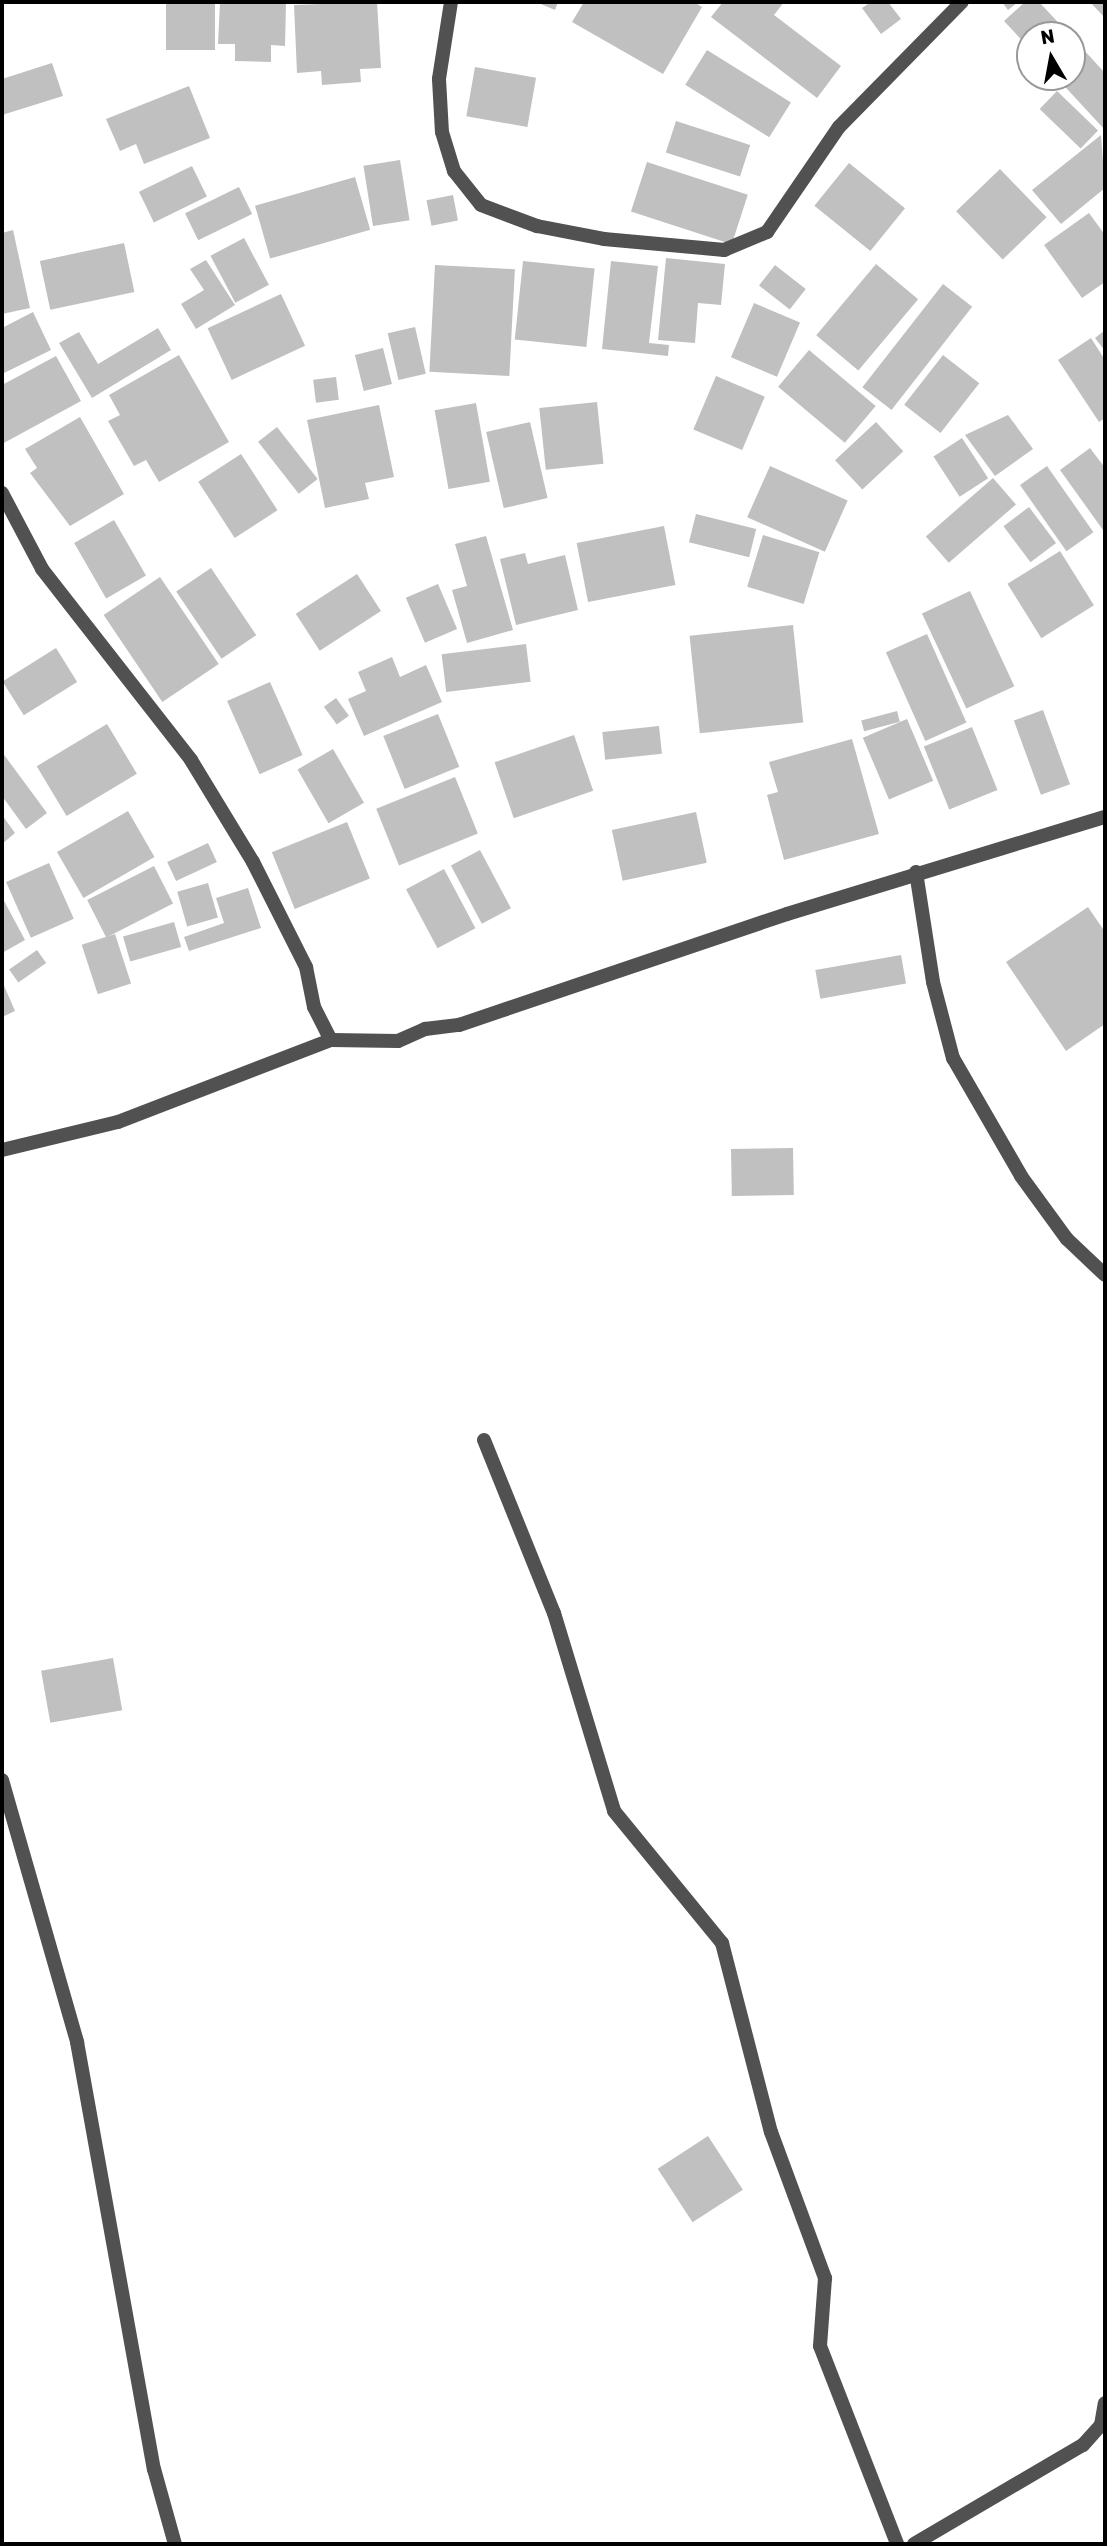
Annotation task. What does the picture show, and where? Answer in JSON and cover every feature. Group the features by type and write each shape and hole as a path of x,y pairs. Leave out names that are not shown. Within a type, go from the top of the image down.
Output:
{"street":[{"path":"451,2 439,79 442,132 459,180 481,205 537,226 604,239 724,250 767,232 839,127 962,2"},
{"path":"2,493 41,569 191,760 240,839 306,967 314,1007 331,1040"},
{"path":"2,1150 118,1122 331,1040 398,1041 425,1029 458,1025 916,872 1105,817"},
{"path":"916,872 933,982 953,1058 1028,1186 1066,1239 1105,1275"},
{"path":"484,1440 554,1613 614,1811 722,1943 771,2132 825,2278 820,2346 897,2544"},
{"path":"2,1780 78,2042 154,2469 174,2544"},
{"path":"914,2544 1083,2445 1101,2425 1105,2403"}],"building":[{"path":"166,2 215,2 215,50 166,50"},
{"path":"220,2 286,2 285,46 271,45 271,62 235,61 235,44 218,44"},
{"path":"377,2 381,68 360,69 361,82 322,85 321,71 297,73 294,5"},
{"path":"536,2 558,2 555,10"},
{"path":"584,2 694,2 702,7 663,74 572,22"},
{"path":"723,2 784,2 774,15 841,66 817,98 711,17"},
{"path":"871,2 888,2 901,19 881,34 862,8"},
{"path":"1002,2 1018,2 1008,10"},
{"path":"1025,2 1039,2 1057,21 1016,21 1016,34 1004,21"},
{"path":"1090,2 1105,2 1105,18"},
{"path":"707,50 791,102 769,137 685,85"},
{"path":"1086,52 1105,73 1105,130 1069,91 1086,91"},
{"path":"52,63 63,96 2,115 2,79"},
{"path":"475,67 536,78 527,127 466,116"},
{"path":"189,86 210,138 144,164 136,144 120,151 106,119"},
{"path":"1057,91 1098,131 1081,149 1040,109"},
{"path":"676,121 750,145 740,176 666,152"},
{"path":"1101,135 1105,188 1061,224 1032,190"},
{"path":"400,160 410,220 373,226 363,166"},
{"path":"647,162 748,195 732,244 631,211"},
{"path":"849,163 905,208 870,251 814,206"},
{"path":"192,166 207,197 154,222 139,192"},
{"path":"1000,169 1047,217 1003,260 956,211"},
{"path":"355,177 370,230 270,259 255,206"},
{"path":"239,187 252,214 198,240 185,213"},
{"path":"453,195 458,221 431,226 426,200"},
{"path":"1089,213 1105,235 1105,282 1082,298 1044,245"},
{"path":"13,230 30,308 2,314 2,233"},
{"path":"244,238 269,285 235,303 210,256"},
{"path":"124,243 134,292 50,310 40,261"},
{"path":"666,258 725,264 721,305 698,303 695,343 658,340"},
{"path":"206,260 235,305 196,329 181,304 204,290 190,269"},
{"path":"523,261 595,269 586,347 515,340"},
{"path":"611,261 658,266 649,343 669,345 668,356 602,349"},
{"path":"876,264 918,299 858,371 816,335"},
{"path":"435,265 515,269 509,376 429,372"},
{"path":"775,265 806,289 790,309 759,285"},
{"path":"943,284 972,307 892,410 862,387"},
{"path":"281,294 305,346 232,380 208,328"},
{"path":"754,303 800,323 777,377 731,357"},
{"path":"33,312 51,350 2,374 2,328"},
{"path":"415,327 426,374 399,380 388,333"},
{"path":"158,328 171,350 92,398 59,343 79,332 98,364"},
{"path":"1105,330 1105,351 1095,338"},
{"path":"1091,338 1105,360 1105,418 1099,422 1058,360"},
{"path":"383,348 392,384 364,391 355,355"},
{"path":"809,350 876,406 845,443 778,387"},
{"path":"179,355 229,442 159,482 146,460 134,466 108,421 120,415 109,395"},
{"path":"943,355 979,383 940,433 904,405"},
{"path":"56,356 81,401 2,444 2,385"},
{"path":"716,376 765,397 742,450 693,429"},
{"path":"336,377 339,400 316,403 313,380"},
{"path":"597,402 603,464 546,470 539,408"},
{"path":"476,403 490,482 449,489 435,410"},
{"path":"379,405 394,477 365,483 369,499 325,508 307,420"},
{"path":"1008,415 1033,449 995,476 965,435"},
{"path":"80,417 124,494 70,526 30,473 37,468 25,449"},
{"path":"530,422 548,498 504,508 486,432"},
{"path":"876,422 903,451 862,489 835,460"},
{"path":"277,427 318,479 299,494 258,442"},
{"path":"962,438 988,478 960,497 933,457"},
{"path":"1090,448 1105,468 1103,530 1060,470"},
{"path":"241,454 277,510 235,538 198,482"},
{"path":"770,466 848,501 825,552 747,517"},
{"path":"1047,466 1093,532 1066,551 1020,485"},
{"path":"993,478 1016,504 949,563 926,536"},
{"path":"1029,507 1056,543 1031,562 1003,526"},
{"path":"696,514 756,529 749,557 689,542"},
{"path":"114,520 146,575 106,598 74,543"},
{"path":"664,526 675,585 588,602 577,543"},
{"path":"763,535 819,552 804,604 747,587"},
{"path":"486,536 513,630 467,643 452,590 467,586 455,544"},
{"path":"1060,551 1094,605 1041,638 1007,584"},
{"path":"525,553 528,564 565,555 578,610 516,625 500,559"},
{"path":"211,568 256,635 221,659 176,591"},
{"path":"357,574 381,611 320,651 296,614"},
{"path":"160,577 219,664 162,702 104,615"},
{"path":"438,584 457,629 425,643 406,598"},
{"path":"970,591 1014,686 966,709 922,613"},
{"path":"793,625 803,722 700,733 690,636"},
{"path":"927,634 966,723 925,741 886,652"},
{"path":"526,644 531,682 446,692 442,654"},
{"path":"56,648 77,682 24,715 3,681"},
{"path":"392,657 400,677 426,665 442,702 364,736 348,699 366,691 358,672"},
{"path":"270,682 303,755 260,774 227,701"},
{"path":"336,698 349,716 337,725 324,707"},
{"path":"1043,710 1070,784 1041,795 1014,721"},
{"path":"897,711 900,722 864,731 861,721"},
{"path":"438,714 459,767 405,789 383,736"},
{"path":"907,719 933,781 889,799 863,738"},
{"path":"107,724 137,774 67,816 37,766"},
{"path":"659,726 662,754 605,760 602,732"},
{"path":"972,727 997,790 949,810 924,746"},
{"path":"574,735 593,791 514,818 495,762"},
{"path":"852,739 879,834 784,860 767,795 778,792 769,762"},
{"path":"333,749 364,803 328,823 297,770"},
{"path":"2,752 47,813 26,829 2,796"},
{"path":"455,777 478,834 399,865 376,809"},
{"path":"128,811 154,857 83,898 57,852"},
{"path":"696,812 707,863 623,881 612,830"},
{"path":"2,815 15,833 2,844"},
{"path":"347,822 370,879 295,909 272,852"},
{"path":"208,843 217,862 176,881 167,862"},
{"path":"480,850 511,908 482,924 451,865"},
{"path":"49,863 74,919 31,938 6,882"},
{"path":"154,866 173,903 106,937 87,900"},
{"path":"444,869 475,928 437,948 406,889"},
{"path":"208,883 218,918 187,926 177,892"},
{"path":"248,888 261,928 189,951 184,937 224,923 216,898"},
{"path":"2,897 25,940 2,953"},
{"path":"1088,907 1105,932 1105,1024 1066,1051 1006,962"},
{"path":"174,922 181,947 130,962 123,937"},
{"path":"115,934 131,983 98,994 82,945"},
{"path":"37,950 46,963 18,983 9,970"},
{"path":"901,955 906,984 820,999 815,970"},
{"path":"2,981 15,1011 2,1017"},
{"path":"793,1148 794,1195 732,1196 731,1149"},
{"path":"113,1658 122,1710 50,1723 41,1671"},
{"path":"708,2136 743,2190 693,2222 658,2169"}]}
